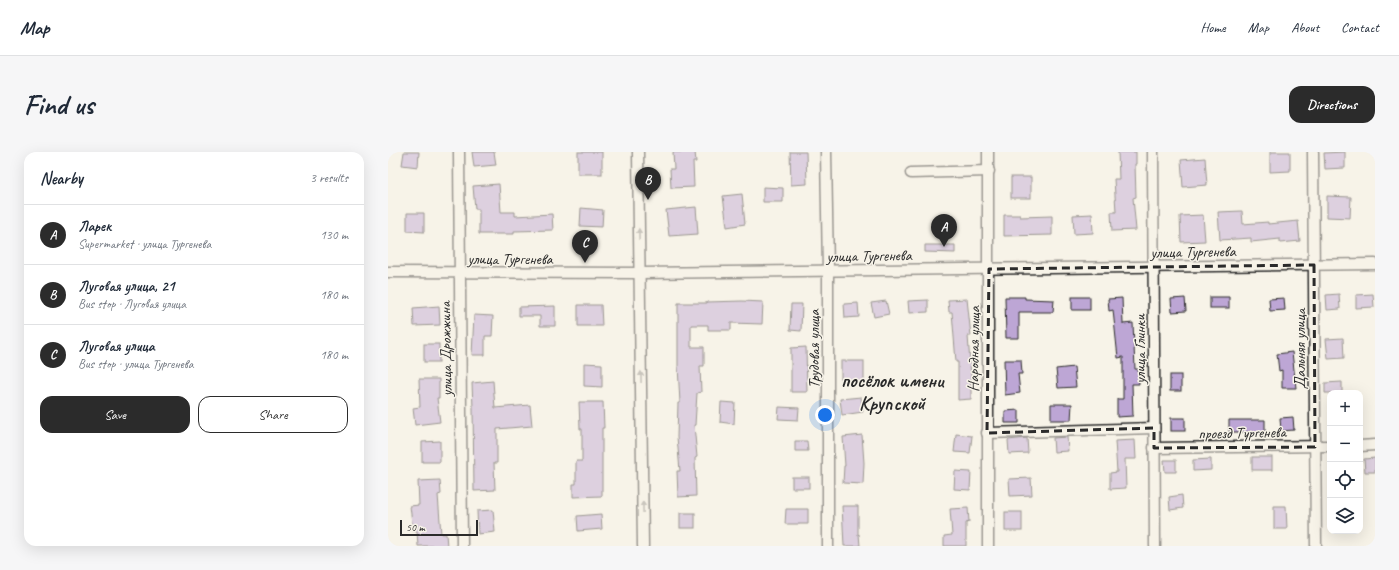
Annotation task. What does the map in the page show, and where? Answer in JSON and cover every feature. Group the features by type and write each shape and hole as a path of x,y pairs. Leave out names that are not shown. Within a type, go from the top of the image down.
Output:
{"street":[{"name":"улица Дрожжина","path":"459,152 462,546"},
{"path":"638,152 643,546"},
{"name":"Трудовая улица","path":"826,152 828,270 828,546"},
{"name":"Народная улица","path":"988,152 988,546"},
{"name":"улица Глинки","path":"1153,152 1155,546"},
{"name":"Дальняя улица","path":"1313,152 1316,546"},
{"path":"911,173 989,171"},
{"name":"улица Тургенева","path":"388,272 640,273 1375,264"},
{"path":"988,433 1154,428"},
{"path":"1363,446 1375,445"},
{"name":"проезд Тургенева","path":"1154,448 1327,446"}],"highlighted area":[{"path":"1314,265 1315,447 1154,448 1154,428 987,433 989,269"}],"building":[{"path":"404,152 419,152 418,167 402,165"},
{"path":"472,152 494,152 496,165 474,167"},
{"path":"578,152 602,152 602,174 578,174"},
{"path":"673,152 695,152 696,162 693,162 694,187 671,188 670,169 674,169"},
{"path":"790,152 806,152 807,184 791,185"},
{"path":"1118,152 1136,152 1136,197 1133,198 1136,230 1112,231 1111,212 1116,212 1114,179 1119,179"},
{"path":"1270,152 1290,152 1290,171 1270,172"},
{"path":"1345,152 1345,168 1325,169 1324,153"},
{"path":"1205,158 1207,185 1183,187 1181,160"},
{"path":"1011,177 1031,177 1031,198 1011,198"},
{"path":"499,184 501,212 515,212 515,216 552,214 553,230 514,231 514,234 479,234 479,209 475,209 473,186"},
{"path":"763,187 783,188 783,202 763,202"},
{"path":"742,194 745,224 727,227 723,196"},
{"path":"1327,196 1351,197 1350,218 1327,217"},
{"path":"696,207 698,234 669,236 666,210"},
{"path":"581,208 603,210 602,227 580,226"},
{"path":"1242,211 1243,224 1268,222 1268,224 1298,221 1300,241 1280,243 1280,239 1251,242 1251,238 1220,240 1218,212"},
{"path":"407,213 424,213 424,232 407,231"},
{"path":"1092,214 1093,233 1074,234 1073,215"},
{"path":"1004,215 1020,215 1020,217 1052,216 1052,235 1004,236"},
{"path":"1203,215 1205,241 1181,242 1180,216"},
{"path":"925,245 955,245 955,253 925,252"},
{"path":"1339,294 1340,309 1327,310 1326,295"},
{"path":"1373,294 1374,307 1356,308 1356,295"},
{"path":"1005,297 1025,297 1025,299 1054,300 1053,312 1019,312 1019,338 1006,338"},
{"path":"1072,297 1090,297 1090,310 1072,310"},
{"path":"1210,297 1229,297 1229,308 1210,308"},
{"path":"1122,298 1123,324 1133,323 1135,369 1138,369 1139,384 1132,384 1133,416 1117,417 1117,399 1123,399 1123,357 1118,358 1113,310 1109,311 1108,299"},
{"path":"1185,298 1186,311 1172,312 1171,299"},
{"path":"1284,298 1285,310 1270,311 1269,299"},
{"path":"967,299 971,336 968,336 971,399 958,400 958,362 956,362 952,312 949,312 948,300"},
{"path":"928,300 928,312 909,313 908,301"},
{"path":"742,301 763,302 762,324 731,323 731,330 708,330 708,325 691,325 691,347 704,347 704,366 700,366 701,392 697,393 694,425 697,457 695,458 696,496 678,497 677,471 680,471 677,437 678,403 680,403 678,366 678,303"},
{"path":"886,301 889,314 874,317 871,303"},
{"path":"858,303 859,317 845,318 844,304"},
{"path":"791,304 802,304 801,331 790,330"},
{"path":"578,305 601,305 602,326 578,326"},
{"path":"439,306 440,325 414,326 413,308"},
{"path":"555,306 555,326 540,326 540,316 519,316 519,307"},
{"path":"474,315 493,316 492,336 485,336 485,355 472,355"},
{"path":"1343,338 1344,358 1328,359 1326,339"},
{"path":"424,344 439,344 439,362 424,362"},
{"path":"806,347 807,392 791,392 791,348"},
{"path":"1292,352 1296,388 1282,388 1282,370 1279,371 1277,354"},
{"path":"1004,360 1021,360 1022,374 1018,374 1020,393 1005,395"},
{"path":"841,361 864,361 864,382 841,382"},
{"path":"584,363 602,364 602,387 584,386"},
{"path":"1074,367 1076,387 1058,388 1056,369"},
{"path":"1170,375 1181,375 1181,391 1170,391"},
{"path":"419,379 439,379 439,398 437,398 440,422 415,425 413,408 420,407"},
{"path":"493,381 495,408 530,405 532,426 497,429 497,463 494,463 495,490 474,491 472,383"},
{"path":"1342,382 1342,390 1327,390 1327,393 1325,393 1325,383"},
{"path":"861,397 863,412 842,415 840,399"},
{"path":"579,402 603,402 604,428 602,428 602,496 573,497 573,484 576,484 576,461 582,461 582,429 580,429"},
{"path":"721,402 735,403 734,424 720,422"},
{"path":"1051,404 1072,404 1071,420 1051,420"},
{"path":"779,407 799,408 798,420 778,419"},
{"path":"1019,410 1019,423 1005,423 1005,411"},
{"path":"1293,417 1294,430 1281,431 1280,418"},
{"path":"1171,418 1185,418 1185,431 1171,431"},
{"path":"1229,420 1265,420 1265,433 1252,434 1252,432 1229,432"},
{"path":"956,434 972,436 970,453 954,452"},
{"path":"862,435 864,463 863,484 843,483 845,466 843,437"},
{"path":"1067,437 1068,451 1054,452 1053,438"},
{"path":"1027,438 1028,453 1009,454 1008,440"},
{"path":"1135,440 1136,459 1125,459 1126,488 1110,489 1110,473 1117,472 1115,441"},
{"path":"440,441 440,462 422,462 422,442"},
{"path":"795,441 807,441 808,451 795,451"},
{"path":"1252,457 1272,457 1272,470 1252,470"},
{"path":"1375,458 1375,472 1365,472 1364,459"},
{"path":"1211,459 1211,470 1193,471 1193,460"},
{"path":"1164,460 1176,460 1176,472 1165,472"},
{"path":"955,471 971,472 970,490 954,489"},
{"path":"792,477 809,477 809,488 792,488"},
{"path":"1031,478 1032,495 1010,496 1009,479"},
{"path":"440,480 441,494 438,495 441,534 446,534 447,546 418,546 417,531 413,531 410,506 419,505 418,481"},
{"path":"1182,495 1183,508 1170,510 1169,497"},
{"path":"842,506 858,506 858,535 859,534 860,546 844,546"},
{"path":"1274,506 1286,506 1287,529 1274,529"},
{"path":"968,508 969,522 966,523 966,546 944,546 944,536 952,535 950,509"},
{"path":"786,509 808,509 808,524 785,524"},
{"path":"493,510 495,532 478,534 477,511"},
{"path":"1005,512 1022,512 1022,531 1005,531"},
{"path":"680,513 695,513 695,528 680,528"},
{"path":"601,514 602,529 578,531 577,516"}],"place":[{"name":"Луговая улица, 21","path":"648,200"},
{"name":"Ларек","path":"944,247"},
{"name":"Луговая улица","path":"585,263"}],"district":[{"name":"посёлок имени Крупской","path":"892,392"}]}
